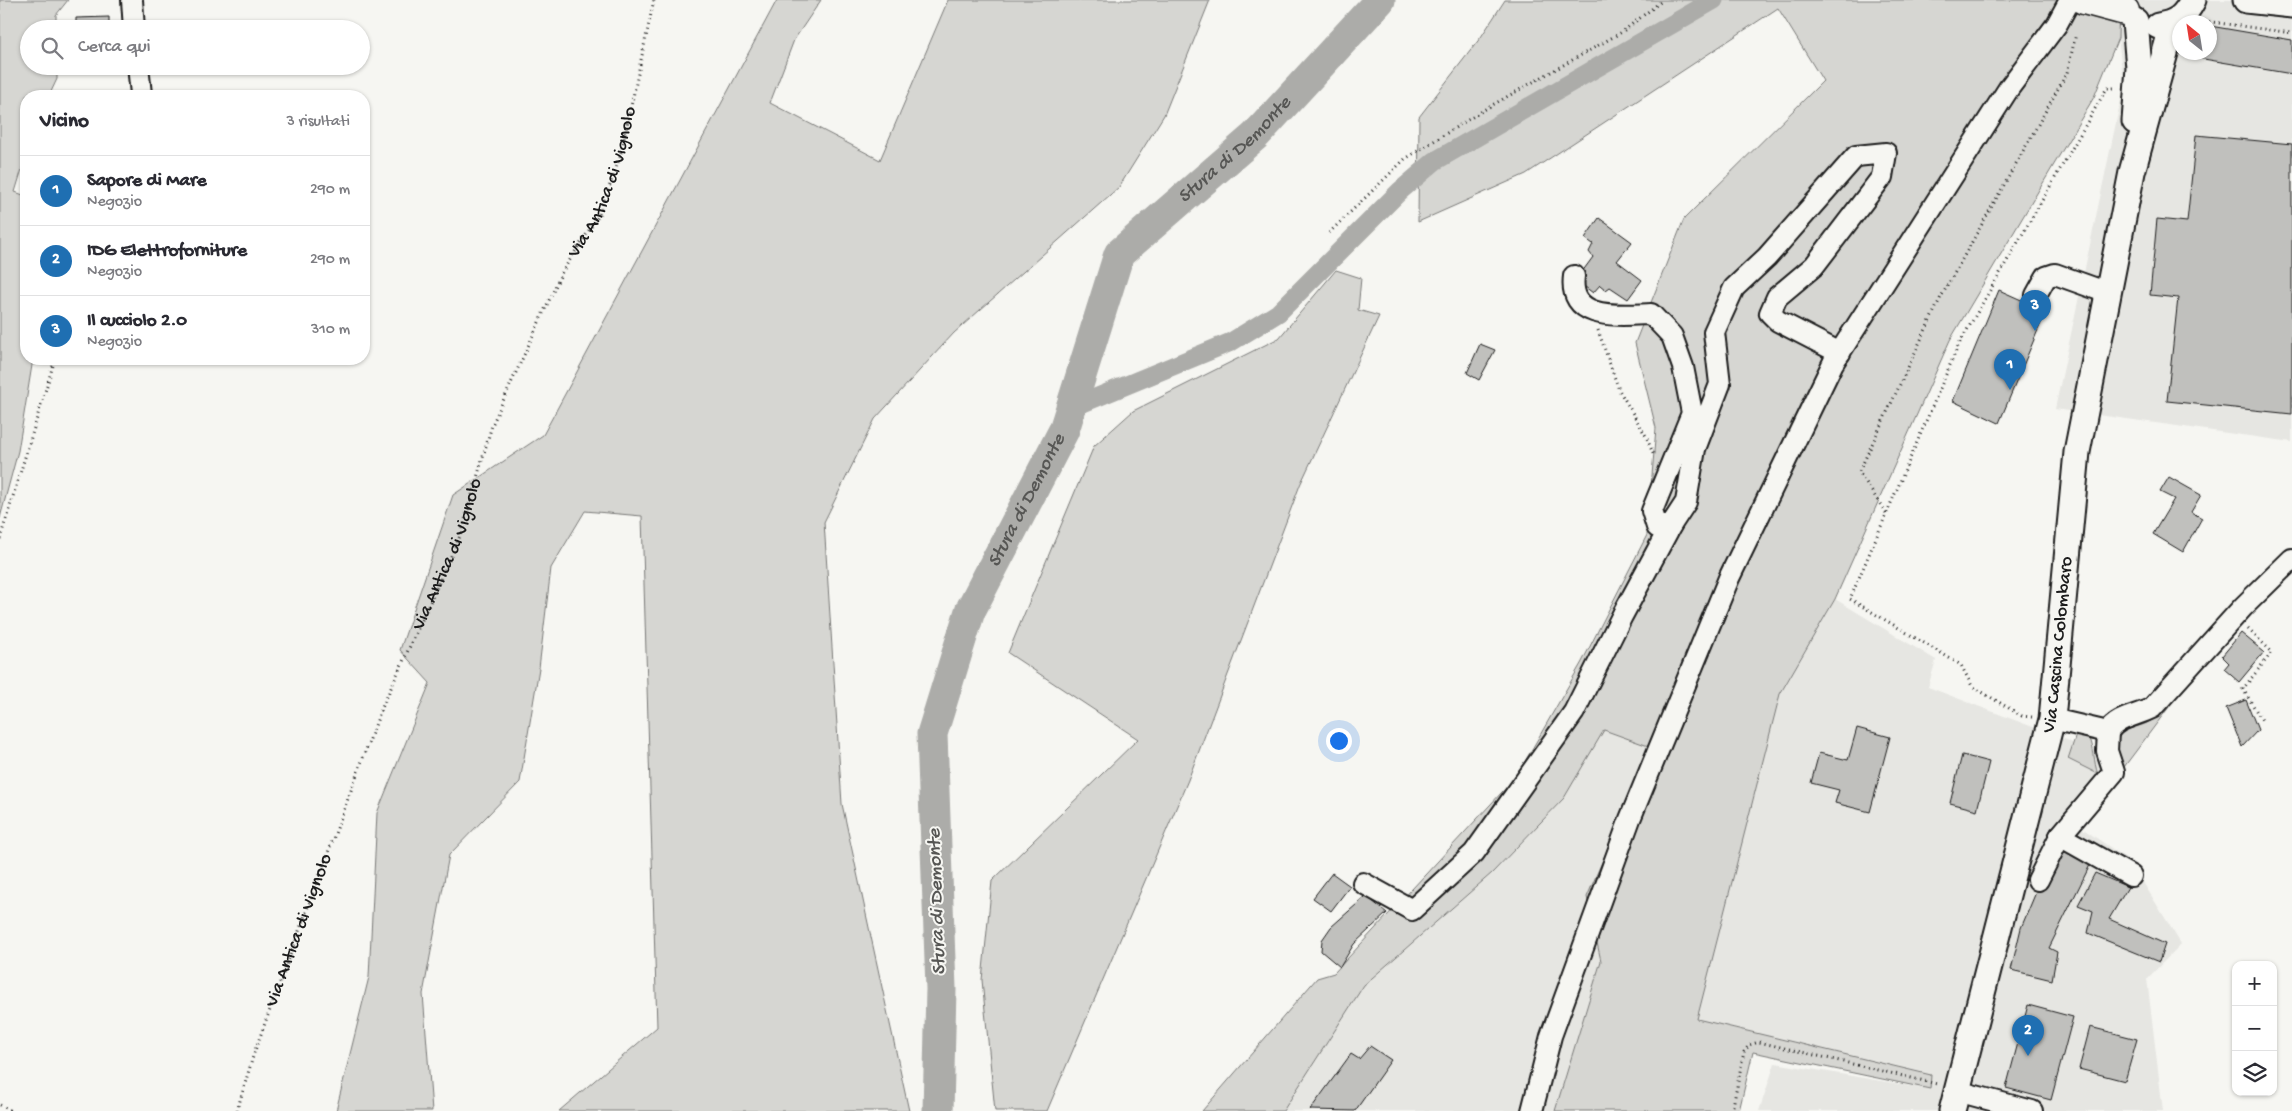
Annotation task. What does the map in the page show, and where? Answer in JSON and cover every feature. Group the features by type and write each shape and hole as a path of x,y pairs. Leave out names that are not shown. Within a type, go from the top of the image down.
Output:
{"highway":[{"path":"2084,0 2127,11"}],"main road":[{"path":"2246,0 2292,5"},
{"path":"2127,11 2154,27 2183,13"},
{"name":"Via Cascina Colombaro","path":"2127,11 2139,68 2132,172"},
{"name":"Via Cascina Colombaro","path":"1954,1101 2052,719 2077,452 2132,172 2183,13"}],"street":[{"path":"132,0 133,20"},
{"path":"1532,1111 1551,1036 1624,837 1728,578 1833,363 1833,349 2009,88 2058,24 2070,0"},
{"path":"139,75 141,90"},
{"path":"1363,883 1412,910 1474,853 1574,712 1622,616 1686,502 1696,449 1720,384 1714,332 1734,288 1768,257 1856,156 1886,153 1882,177 1814,266 1777,297 1770,313 1778,320 1833,349"},
{"path":"2036,296 2046,277 2055,274 2108,293"},
{"path":"1574,276 1572,290 1578,300 1590,311 1617,315 1651,314 1672,336 1683,367 1692,413 1652,511 1657,527 1672,526"},
{"path":"2038,880 2060,836 2114,772 2107,751 2108,732 2115,723 2140,715 2152,708 2235,616 2292,559"},
{"path":"2052,719 2108,732"},
{"path":"2060,836 2131,876"},
{"path":"1954,1101 2032,1111"}],"path":[{"name":"Via Antica di Vignolo","path":"237,1111 254,1054 380,712 460,534 492,425 562,272 599,215 622,149 654,0"},
{"path":"1329,233 1406,159 1487,108 1622,32 1663,0"},
{"path":"2183,13 2205,21 2292,33"},
{"path":"1886,514 1859,472 1941,297 2067,73 2076,34"},
{"path":"2052,719 2022,716 1972,686 1960,665 1850,599 1959,344 2108,88 2137,90"},
{"path":"1590,311 1619,390 1646,436 1663,483"},
{"path":"0,539 53,365"},
{"path":"2235,616 2272,652 2243,689 2263,722"},
{"path":"1732,1111 1744,1052 1749,1045 1759,1042 1929,1081 1954,1101"},
{"path":"0,1105 12,1111"}],"shaded area":[{"path":"0,0 68,0 56,15 56,20 20,20 20,75 57,75 57,79 52,90 20,90 20,176 15,192 20,194 20,365 32,365 18,451 0,518"},
{"path":"777,0 821,0 794,40 770,103 880,160 948,0 1210,0 1164,115 1119,187 954,333 875,419 824,522 842,804 909,1111 559,1111 657,1027 642,516 585,511 551,568 539,668 520,782 449,855 423,994 432,1111 336,1111 369,977 377,813 430,683 400,650 453,495 543,435"},
{"path":"1505,0 2119,0 2118,38 2094,97 1950,340 1835,599 1780,694 1697,1019 1931,1075 1930,1089 1753,1052 1739,1111 1555,1111 1601,961 1587,897 1651,747 1604,730 1564,798 1492,873 1364,985 1283,1111 1202,1111 1317,978 1334,973 1516,777 1582,662 1647,535 1656,428 1635,343 1684,219 1823,81 1778,8 1526,174 1418,222 1419,117 1481,37"},
{"path":"2119,0 2292,0 2292,442 2055,409 2124,85 2118,38"},
{"path":"1336,270 1361,278 1358,310 1379,316 1300,485 1188,780 1047,1111 995,1111 982,980 992,881 1138,739 1008,653 1094,446 1133,411 1279,338"},
{"path":"1835,599 1936,660 1928,687 2067,740 2125,773 2076,824 2130,861 2181,944 2147,979 2163,1111 1759,1111 1775,1063 1929,1089 1931,1075 1697,1019 1780,694"},
{"path":"2169,707 2124,767 2117,752 2119,736 2128,729 2150,721"},
{"path":"1603,730 1651,746 1587,897 1601,961 1555,1111 1283,1111 1364,985 1492,873 1564,798"},
{"path":"2077,732 2088,735 2090,739 2098,774 2068,759"}],"building":[{"path":"109,17 109,20 76,20 76,18"},
{"path":"2217,27 2292,40 2292,74 2210,60 2217,60"},
{"path":"2196,135 2292,144 2292,414 2167,401 2178,298 2150,295 2157,219 2187,222"},
{"path":"1599,218 1632,242 1617,261 1642,280 1628,299 1610,287 1606,290 1600,285 1593,293 1576,280 1593,257 1589,252 1593,244 1585,238"},
{"path":"1999,290 2046,311 1999,423 1953,401"},
{"path":"1480,344 1495,350 1479,380 1467,373"},
{"path":"2169,477 2201,495 2191,512 2202,518 2183,552 2153,534 2174,499 2160,492"},
{"path":"2241,633 2264,652 2239,682 2224,669 2229,663 2222,656"},
{"path":"2246,700 2258,730 2242,747 2226,708"},
{"path":"1857,728 1890,737 1870,812 1835,803 1839,790 1811,783 1819,753 1848,760"},
{"path":"1962,755 1989,762 1977,810 1950,803"},
{"path":"2061,848 2091,863 2049,948 2057,952 2052,980 2011,970 2021,928 2039,885"},
{"path":"1332,873 1350,886 1331,911 1313,898"},
{"path":"2095,873 2128,887 2109,919 2165,944 2159,962 2088,933 2093,911 2078,905"},
{"path":"1366,896 1387,913 1354,944 1340,967 1321,951 1322,940 1331,927"},
{"path":"2028,1005 2073,1017 2051,1100 2006,1088"},
{"path":"2090,1027 2137,1039 2125,1081 2079,1069"},
{"path":"1370,1046 1391,1060 1355,1111 1310,1110 1351,1054 1359,1059"}],"waterway":[{"name":"Stura di Demonte","path":"938,1111 941,989 932,734 970,611 1064,430 1119,254 1255,136 1380,0"},
{"path":"1071,408 1231,342 1278,313 1400,191 1435,161 1714,0"}],"place":[{"name":"Il cucciolo 2.0","path":"2035,331"},
{"name":"Sapore di Mare","path":"2010,390"},
{"name":"IDG Elettroforniture","path":"2028,1056"}]}
